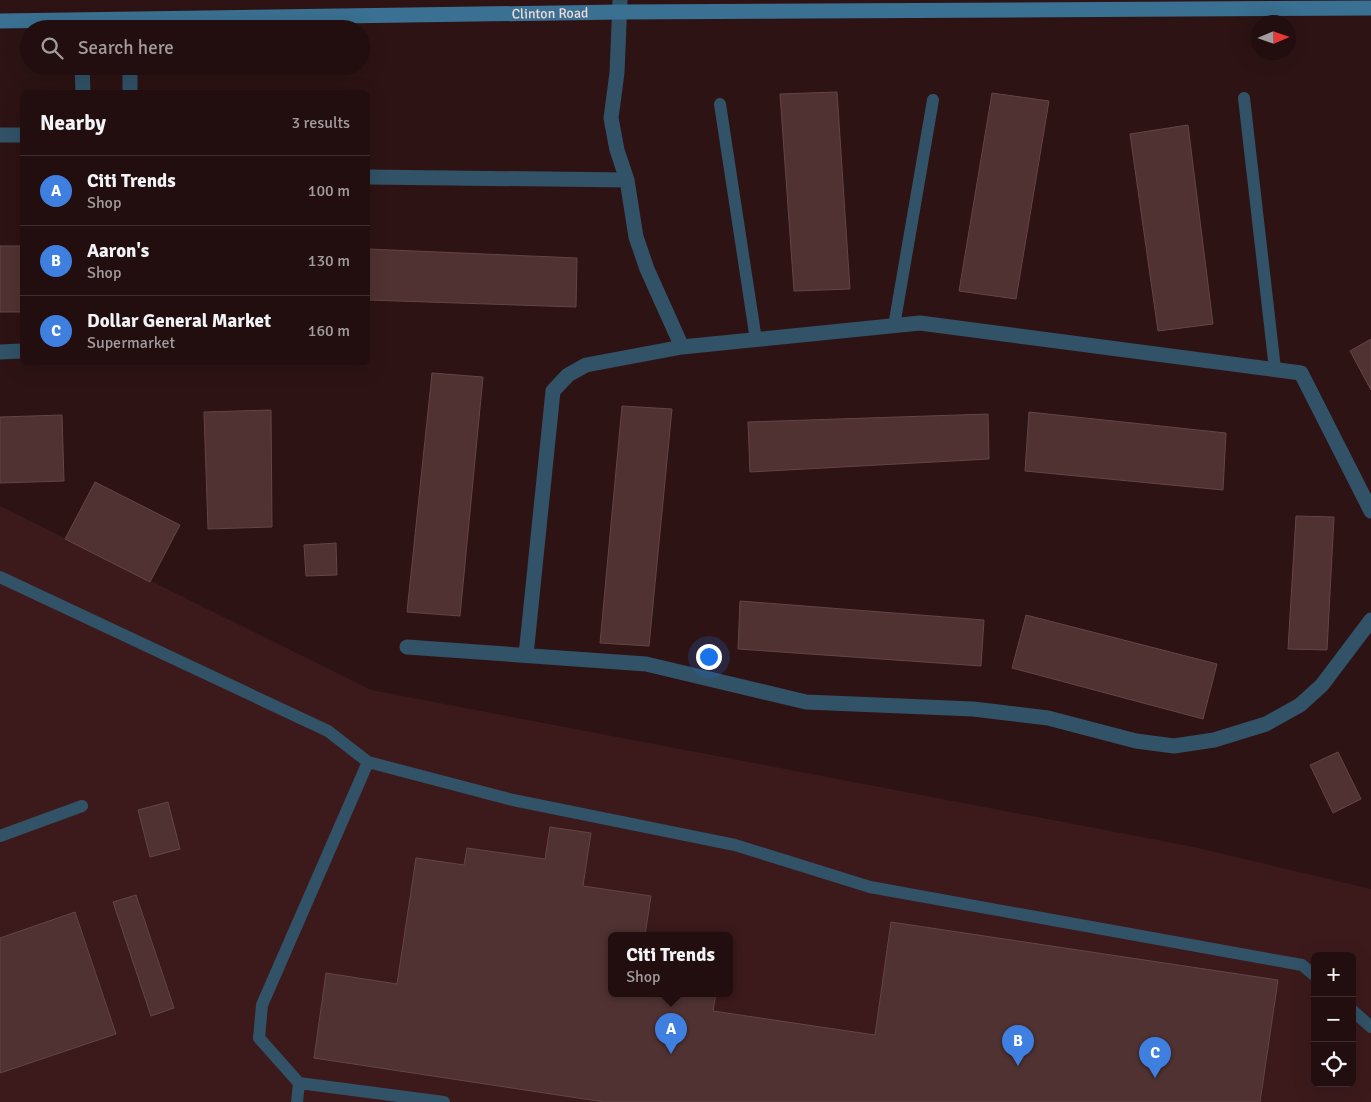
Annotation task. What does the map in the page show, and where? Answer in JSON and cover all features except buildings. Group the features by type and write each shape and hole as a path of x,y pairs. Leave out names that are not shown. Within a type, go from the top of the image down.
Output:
{"street":[{"name":"Clinton Road","path":"239,20 620,6 1333,5 1371,8"},
{"path":"620,6 617,73 611,118 617,150 627,180 636,237 647,269 682,347"},
{"name":"Clinton Road","path":"0,22 20,22"},
{"path":"82,75 83,90"},
{"path":"130,75 130,90"},
{"path":"0,135 20,135"},
{"path":"370,178 627,180"},
{"path":"526,655 552,391 568,376 586,365 682,347 920,323 1301,373 1371,511"},
{"path":"0,352 20,351"},
{"path":"407,647 646,664 806,702 973,709 1048,718 1136,741 1174,746 1214,740 1266,724 1300,705 1322,685 1371,620"}],"lane":[{"path":"1244,98 1275,370"},
{"path":"894,326 934,100"},
{"path":"720,104 756,340"},
{"path":"0,577 328,731 368,762 513,800 735,846 870,887 1302,964 1311,972"},
{"path":"368,762 262,1005 259,1038 299,1083 377,1098 444,1102"},
{"path":"0,836 82,806"},
{"path":"1356,1014 1371,1027"},
{"path":"296,1102 299,1083"}],"shaded area":[{"path":"0,506 371,690 1189,846 1371,889 1371,1102 0,1102"}],"place":[{"name":"Citi Trends","path":"671,1054"},
{"name":"Aaron's","path":"1018,1066"},
{"name":"Dollar General Market","path":"1155,1078"}]}
